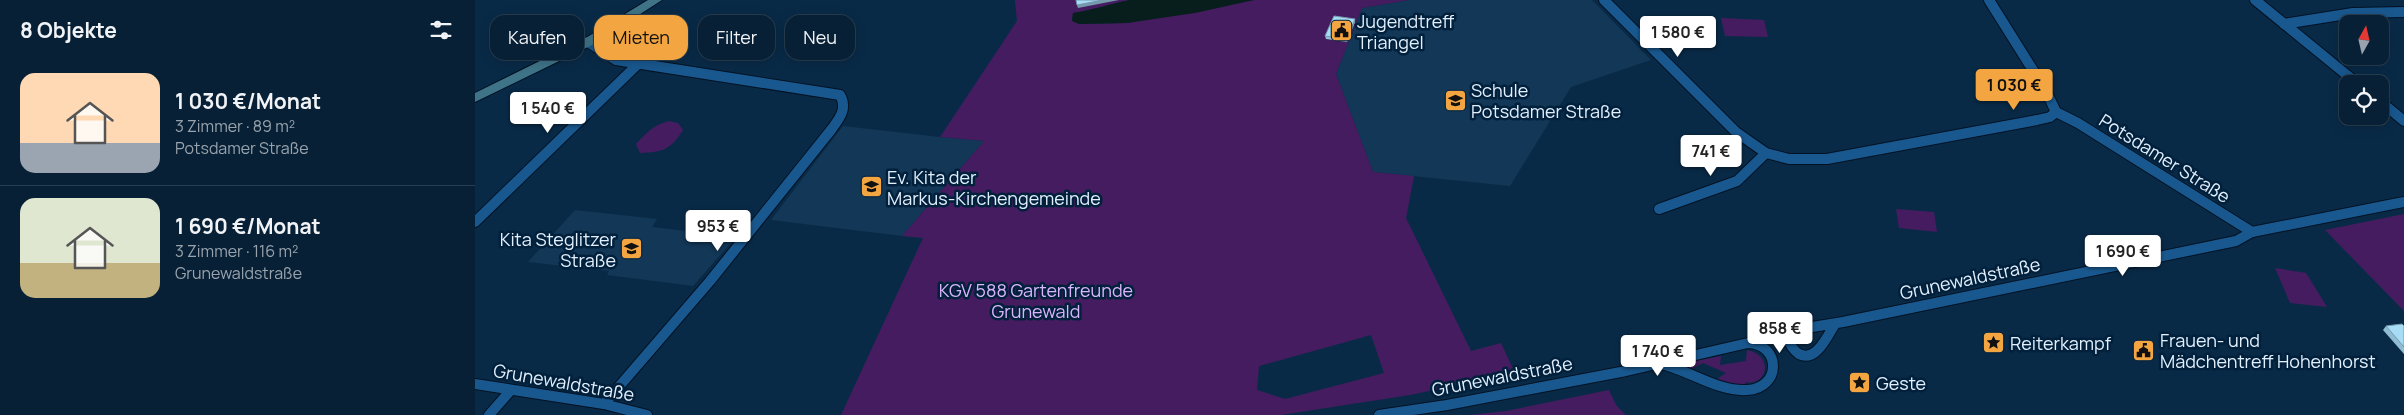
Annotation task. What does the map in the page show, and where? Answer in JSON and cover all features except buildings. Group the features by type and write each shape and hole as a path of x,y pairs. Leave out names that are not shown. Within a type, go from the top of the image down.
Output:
{"street":[{"path":"475,98 588,42 656,0"},
{"path":"1604,0 1736,132 1766,153 1789,159 1827,159 2037,120 2056,112 2046,91 1989,0"},
{"path":"2255,0 2347,75"},
{"path":"2284,24 2353,13 2404,12"},
{"path":"588,42 616,60 637,65 840,95 844,99 844,113 710,281 604,404"},
{"path":"475,222 637,65"},
{"path":"2389,108 2404,121"},
{"name":"Potsdamer Straße","path":"2056,112 2078,123 2252,232"},
{"path":"1659,209 1737,181 1766,153"},
{"name":"Grunewaldstraße","path":"1835,324 2236,241 2252,232 2404,202"},
{"name":"Grunewaldstraße","path":"1379,415 1444,405 1661,364 1746,343 1761,345 1771,356 1770,380 1765,385 1743,391 1731,389 1676,367 1661,364"},
{"name":"Grunewaldstraße","path":"475,384 604,404 647,415"},
{"path":"489,415 511,390"}],"shaded area":[{"path":"1130,0 1254,0 1195,13 1127,23 1079,24 1072,21 1073,13"},
{"name":"Schule Potsdamer Straße","path":"1409,0 1592,0 1651,60 1571,87 1510,186 1373,172 1336,74 1362,8"},
{"name":"Ev. Kita der Markus-Kirchengemeinde","path":"843,126 984,141 902,236 771,220"},
{"name":"Kita Steglitzer Straße","path":"575,210 657,219 652,227 736,237 693,286 607,275 609,271 528,262"}],"green space":[{"name":"KGV 588 Gartenfreunde Grunewald","path":"1015,0 1130,0 1073,13 1072,21 1079,24 1127,23 1254,0 1409,0 1362,8 1336,74 1373,172 1414,176 1406,218 1471,351 1501,343 1515,373 1410,395 1281,415 841,415 923,238 902,236 984,141 940,137 1017,21","holes":["1371,335 1384,373 1285,399 1257,390 1259,366"]},
{"path":"1721,18 1764,20 1768,37 1725,36"},
{"path":"669,121 678,123 683,130 674,142 660,151 640,153 636,144 651,130"},
{"path":"1896,209 1934,212 1937,232 1899,228"},
{"path":"2404,214 2404,311 2325,230"},
{"path":"2275,268 2306,273 2327,307 2290,303"},
{"path":"1747,350 1756,353 1762,358 1764,364 1763,376 1753,382 1730,384 1717,379 1726,373 1703,363 1691,369 1685,366 1685,363 1721,356 1720,365 1746,361"},
{"path":"1609,390 1616,405 1626,415 1470,415 1506,411"}],"place":[{"name":"Jugendtreff Triangel","path":"1341,31"},
{"name":"Schule Potsdamer Straße","path":"1455,100"},
{"name":"Ev. Kita der Markus-Kirchengemeinde","path":"871,187"},
{"name":"Kita Steglitzer Straße","path":"632,249"},
{"name":"Reiterkampf","path":"1994,343"},
{"name":"Frauen- und Mädchentreff Hohenhorst","path":"2144,350"},
{"name":"Geste","path":"1860,383"}]}
